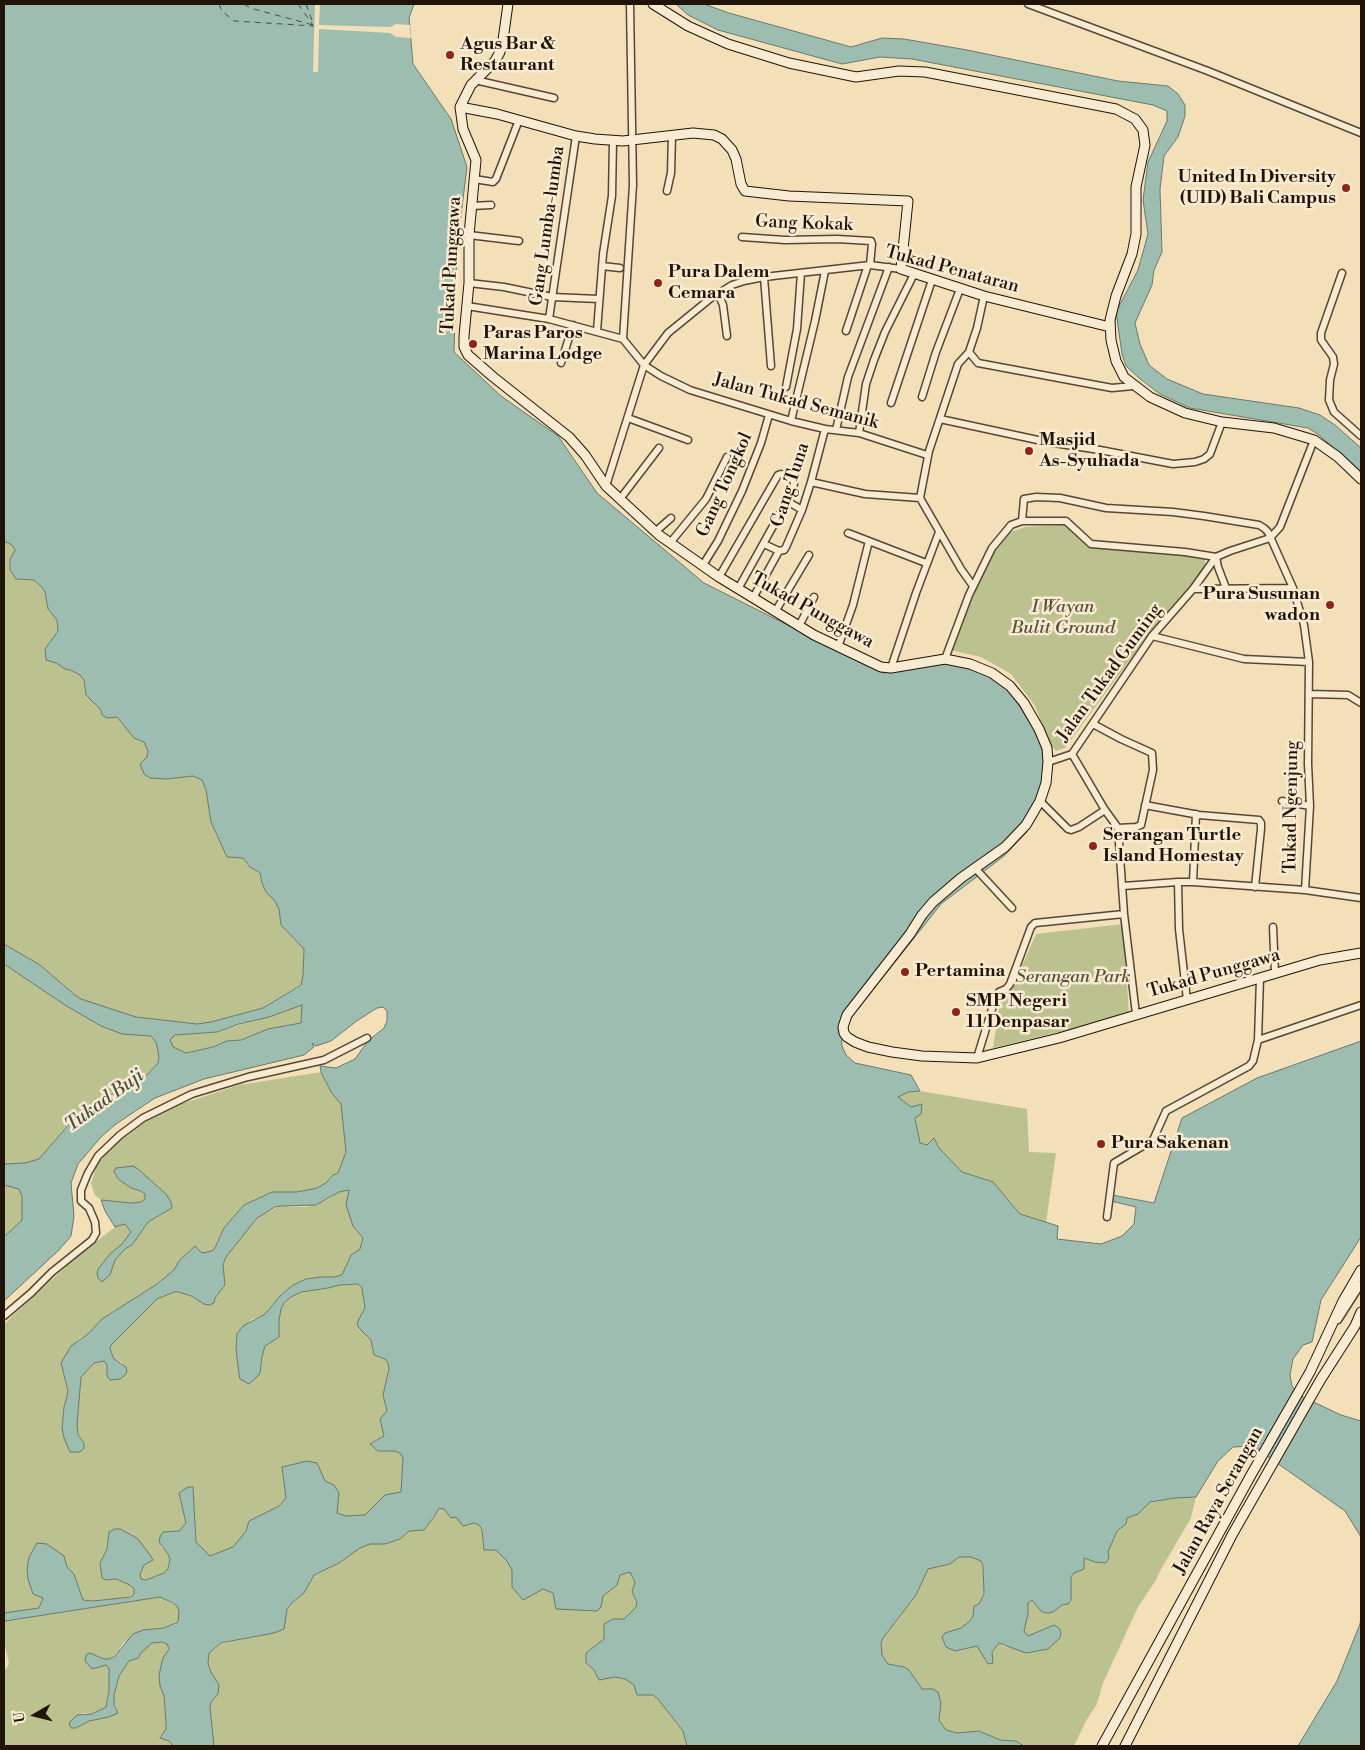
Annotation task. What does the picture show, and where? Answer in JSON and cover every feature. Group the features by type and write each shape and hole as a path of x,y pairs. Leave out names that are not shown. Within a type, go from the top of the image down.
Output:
{"street":[{"path":"508,4 504,40 500,52 494,61 475,80 460,107 497,114 576,136 613,141 706,133 722,139 730,147 734,153 741,184 745,191 789,196 908,201 901,270"},
{"path":"467,306 549,319 623,338 632,205 633,140 630,4"},
{"path":"653,4 688,26 718,40 789,63 856,77 899,71 925,72 1116,109 1135,118 1142,130 1144,141 1136,187 1136,234 1132,254 1114,303 1110,326 1116,361 1124,377 1150,398 1172,408 1222,422 1274,428 1314,440 1338,457 1361,479"},
{"path":"1028,4 1208,72 1361,133"},
{"path":"475,80 554,98"},
{"name":"Tukad Punggawa","path":"460,107 463,129 476,157 469,235 469,283 464,344 468,355 569,437 606,486 620,499 670,543 720,577 774,612 838,647 878,666 891,668 945,659 970,664 992,673 1010,686 1024,703 1039,729 1047,748 1046,783 1040,801 1026,825 1005,847 975,868 933,902 922,915 910,934 847,1015 843,1027 847,1037 868,1047 922,1056 977,1058 1059,1038 1320,960 1361,953"},
{"path":"474,178 494,182 519,120"},
{"path":"667,191 671,173 672,135"},
{"name":"Gang Lumba-lumba","path":"549,319 576,136"},
{"path":"598,331 602,266 612,196 613,141"},
{"path":"471,206 491,205"},
{"path":"469,235 519,241"},
{"name":"Gang Kokak","path":"742,237 785,240 837,239 869,241 872,244 869,265"},
{"path":"846,331 869,265"},
{"name":"Tukad Penataran","path":"606,486 644,365 668,333 718,294 744,281 869,265 889,267 984,296 1110,326"},
{"path":"602,266 620,268"},
{"path":"836,430 848,377 889,267"},
{"path":"791,421 825,271"},
{"path":"786,387 797,329 801,273"},
{"path":"1342,273 1321,333 1321,340 1333,357 1334,364 1330,380 1329,400 1334,412 1361,436"},
{"path":"859,434 866,384 874,360 885,332 914,274"},
{"path":"764,277 771,366"},
{"path":"891,402 932,280"},
{"path":"469,283 504,287 552,297 599,299"},
{"path":"922,397 936,352 960,289"},
{"path":"718,294 723,305 727,336"},
{"path":"974,586 961,568 920,498 927,455 958,364 969,352 977,328 984,296"},
{"path":"560,363 572,325"},
{"name":"Jalan Tukad Semanik","path":"623,338 644,365 667,380 690,390 769,415 825,429 859,434 927,455"},
{"path":"969,352 978,363 1112,388 1134,386"},
{"name":"Gang Tongkol","path":"703,565 718,541 742,491 761,443 769,415"},
{"path":"628,418 688,440"},
{"path":"940,419 1047,442 1173,464 1195,462 1204,459 1210,454 1222,422"},
{"name":"Gang Tuna","path":"753,598 779,551 784,550 802,510 825,429"},
{"path":"945,659 974,586 992,548 1011,526 1022,521 1066,521 1091,544 1185,552 1216,558 1230,551 1270,538 1280,528 1314,440"},
{"path":"620,499 659,448"},
{"path":"670,543 706,499 727,457"},
{"path":"720,577 777,476 781,474 793,480 787,501 738,589"},
{"path":"811,482 865,494 920,498"},
{"path":"1022,521 1024,499 1036,497 1060,498 1106,508 1172,512 1258,524 1264,528 1270,538"},
{"path":"787,501 802,510"},
{"path":"655,532 672,518"},
{"path":"891,668 926,563 939,532"},
{"path":"848,533 926,563"},
{"name":"Tukad Ngenjung","path":"1123,886 1193,882 1305,890 1310,806 1309,662 1304,625 1293,588 1270,538"},
{"path":"838,647 853,605 869,541"},
{"path":"764,544 779,551"},
{"path":"774,612 809,555"},
{"path":"1216,558 1226,588"},
{"name":"Jalan Tukad Guming","path":"1048,762 1072,754 1152,636 1193,589 1216,558"},
{"path":"1193,589 1293,588"},
{"path":"799,626 814,597"},
{"path":"1152,636 1244,659 1309,662"},
{"path":"1309,694 1348,695 1361,703"},
{"path":"1093,724 1152,753 1153,770 1142,821 1139,827 1118,828"},
{"path":"1072,754 1105,810 1118,828 1124,914 1136,1014"},
{"path":"1040,801 1071,830 1105,810"},
{"path":"1282,801 1310,806"},
{"path":"1145,805 1196,814 1259,820 1262,823 1255,887"},
{"path":"1193,882 1196,814"},
{"path":"975,868 1012,908"},
{"path":"1178,882 1179,929 1187,1000"},
{"path":"1305,890 1361,898"},
{"path":"977,1058 995,999 999,992 1010,984 1031,927 1035,923 1124,914"},
{"path":"1273,927 1275,973"},
{"path":"1107,1217 1114,1164 1153,1140 1166,1111 1249,1066 1253,1061 1258,1040 1260,978"},
{"path":"1258,1040 1361,1005"},
{"path":"4,1316 52,1272 92,1240 96,1232 95,1222 89,1208 81,1201 81,1190 98,1156 120,1135 143,1118 192,1094 248,1077 324,1060 367,1038"},
{"name":"Jalan Raya Serangan","path":"1102,1746 1229,1514 1310,1372 1343,1301 1361,1270"},
{"path":"1324,1342 1361,1284"},
{"name":"Jalan Raya Serangan","path":"1125,1746 1240,1521 1321,1379 1355,1326 1361,1312"},
{"path":"1355,1326 1361,1317"},
{"path":"1229,1514 1240,1521"}],"green space":[{"name":"I Wayan Bulit Ground","path":"1065,525 1089,547 1201,557 1206,564 1202,573 1150,633 1065,748 1056,751 1049,743 1035,706 1011,674 981,657 950,650 979,581 994,551 1010,532 1025,527"},
{"path":"4,541 12,545 15,550 10,559 16,579 34,580 42,587 45,592 48,609 57,620 58,631 45,649 56,663 65,669 70,669 84,679 86,695 107,718 117,717 134,738 144,742 148,751 147,757 167,779 193,776 202,780 206,790 211,822 227,857 243,858 250,867 260,874 266,892 279,909 281,925 304,949 301,984 263,1008 197,1024 136,1017 81,999 40,965 4,944"},
{"name":"Serangan Park","path":"1123,924 1129,1015 993,1048 1000,1003 1013,987 1036,934"},
{"path":"4,964 65,1005 101,1026 114,1031 151,1036 156,1042 159,1056 158,1063 147,1075 114,1093 70,1122 39,1159 25,1163 4,1164"},
{"path":"302,1004 302,1023 268,1029 240,1040 227,1041 213,1047 186,1053 172,1047 170,1040 175,1035 217,1032"},
{"path":"321,1072 331,1092 341,1104 346,1152 338,1173 317,1188 297,1192 272,1192 244,1205 224,1228 212,1251 202,1253 195,1246 179,1261 174,1270 157,1284 102,1319 88,1334 79,1339 61,1363 68,1391 62,1428 70,1452 80,1452 84,1443 78,1435 77,1425 81,1377 94,1363 105,1361 107,1376 123,1363 114,1359 110,1349 111,1345 157,1299 174,1292 184,1293 204,1304 215,1298 225,1285 223,1265 226,1257 244,1233 261,1215 280,1206 306,1207 329,1199 339,1192 349,1190 353,1226 363,1238 360,1249 351,1255 342,1275 306,1279 293,1285 281,1295 265,1314 251,1320 237,1334 236,1349 239,1374 253,1381 260,1373 265,1346 279,1337 281,1309 291,1297 301,1292 340,1285 358,1284 362,1287 365,1308 357,1323 359,1328 371,1340 374,1355 385,1359 389,1369 383,1395 387,1411 380,1420 384,1436 371,1443 378,1451 395,1451 400,1453 403,1458 401,1492 385,1495 365,1515 346,1516 337,1513 334,1485 325,1481 317,1463 297,1463 282,1467 286,1498 279,1506 249,1521 246,1531 233,1547 210,1557 196,1542 193,1487 179,1493 186,1523 179,1531 163,1532 161,1547 169,1554 170,1559 168,1569 164,1573 146,1580 141,1579 140,1574 144,1565 149,1563 138,1539 120,1529 109,1533 107,1549 100,1563 102,1578 106,1580 116,1579 130,1585 134,1589 134,1594 131,1597 93,1601 83,1600 74,1574 67,1567 64,1556 31,1589 33,1594 43,1597 39,1608 4,1614 4,1324 74,1259 115,1227 125,1224 131,1232 98,1269 110,1275 115,1260 126,1248 132,1245 148,1222 172,1208 166,1194 138,1169 118,1179 131,1188 141,1191 145,1194 145,1199 141,1202 131,1203 101,1200 95,1195 91,1184 97,1164 121,1137 166,1109 239,1085"},
{"path":"920,1091 1027,1109 1029,1152 1056,1153 1046,1223 1020,1214 993,1182 962,1172 939,1148 934,1138 926,1145 920,1143 915,1117 922,1104 911,1107 897,1097 908,1092"},
{"path":"4,1185 19,1189 22,1196 22,1220 4,1237"},
{"path":"1196,1497 1191,1518 1156,1580 1138,1607 1103,1683 1097,1704 1074,1746 1024,1746 1016,1741 1000,1740 979,1731 957,1733 946,1730 939,1720 941,1703 933,1689 922,1689 909,1670 904,1667 888,1664 882,1655 881,1643 883,1638 916,1595 928,1569 950,1564 959,1557 971,1556 981,1561 983,1566 984,1594 979,1604 974,1606 973,1616 961,1628 945,1633 955,1651 977,1646 992,1652 999,1643 1005,1647 1054,1625 1028,1636 1024,1631 1028,1614 1027,1603 1032,1599 1042,1612 1053,1612 1071,1600 1071,1577 1084,1558 1108,1552 1117,1531 1126,1524 1127,1518 1138,1514 1150,1502"},
{"path":"439,1508 456,1517 479,1525 482,1530 484,1549 496,1550 507,1561 512,1570 512,1587 543,1589 601,1607 603,1596 616,1585 620,1575 630,1572 635,1582 632,1592 637,1602 636,1607 624,1619 613,1619 604,1639 586,1653 586,1663 594,1670 599,1679 615,1677 625,1679 634,1685 637,1695 653,1695 658,1699 683,1731 687,1746 214,1746 210,1707 211,1702 218,1694 219,1685 208,1663 209,1653 221,1644 274,1633 287,1609 304,1593 314,1575 339,1563 360,1548 370,1544 385,1544 400,1539 409,1531 424,1530 434,1518"},
{"path":"160,1597 177,1606 180,1617 178,1621 164,1628 143,1630 123,1643 118,1652 109,1659 104,1659 90,1653 109,1669 109,1691 106,1707 92,1714 82,1713 81,1726 89,1721 109,1717 117,1709 114,1705 114,1695 119,1676 129,1661 152,1643 162,1642 167,1644 169,1649 163,1658 160,1686 164,1696 166,1729 169,1741 173,1746 4,1746 4,1669 9,1664 4,1641 5,1621"}],"water":[{"name":"Tukad Buji","path":"4,4 414,4 409,18 413,64 451,119 467,167 457,247 454,352 501,396 558,436 597,493 704,583 883,673 937,663 969,667 1005,683 1039,738 1049,778 1040,807 1026,833 1004,856 941,904 857,1010 854,1008 848,1016 851,1019 841,1036 842,1046 846,1055 855,1063 911,1075 920,1091 908,1092 898,1097 911,1107 922,1104 921,1114 915,1118 920,1143 927,1145 934,1138 939,1148 962,1172 993,1182 1020,1214 1058,1226 1057,1239 1101,1244 1122,1236 1134,1224 1136,1207 1111,1201 1112,1195 1154,1203 1182,1118 1257,1078 1361,1041 1361,1237 1321,1300 1312,1342 1303,1345 1293,1359 1290,1375 1292,1386 1301,1396 1341,1415 1361,1421 1361,1537 1345,1511 1253,1446 1233,1447 1218,1461 1196,1497 1150,1502 1138,1514 1127,1518 1126,1524 1117,1531 1108,1552 1109,1558 1106,1563 1084,1558 1084,1569 1074,1573 1071,1577 1071,1600 1068,1604 1062,1605 1053,1612 1048,1613 1042,1612 1032,1600 1028,1603 1028,1614 1024,1631 1028,1636 1054,1625 1059,1628 1060,1638 1048,1649 1026,1653 999,1643 992,1652 993,1663 988,1664 977,1646 955,1651 946,1647 942,1637 945,1633 961,1628 970,1621 973,1616 974,1606 979,1604 984,1594 983,1566 981,1561 971,1557 959,1557 950,1564 928,1569 916,1595 883,1638 881,1643 882,1655 888,1664 904,1667 909,1670 922,1689 933,1689 938,1692 941,1703 939,1720 946,1730 957,1733 979,1731 1000,1740 1016,1741 1024,1746 687,1746 683,1731 658,1699 653,1695 637,1695 634,1685 625,1679 615,1677 599,1680 594,1670 586,1663 586,1653 604,1639 604,1624 613,1619 624,1619 636,1607 637,1602 632,1592 635,1582 630,1572 620,1575 617,1585 603,1596 601,1607 597,1611 556,1609 553,1593 543,1589 523,1600 512,1587 512,1570 507,1561 496,1550 484,1550 482,1530 479,1525 474,1523 463,1526 456,1517 451,1518 444,1509 439,1508 424,1530 409,1531 400,1539 385,1544 370,1544 360,1548 339,1563 314,1575 304,1593 287,1609 284,1629 274,1633 221,1643 209,1653 208,1663 219,1685 218,1694 211,1702 210,1707 214,1746 173,1746 169,1741 160,1738 166,1729 166,1723 164,1696 160,1686 159,1675 163,1658 169,1649 167,1644 162,1642 152,1643 138,1658 129,1661 119,1676 114,1695 114,1705 118,1713 89,1721 76,1728 71,1728 69,1723 77,1715 92,1714 106,1707 109,1691 109,1669 106,1665 92,1669 85,1661 86,1655 90,1653 104,1659 109,1659 115,1656 133,1634 143,1630 164,1628 178,1622 179,1611 173,1603 160,1597 4,1622 4,1613 39,1608 43,1598 33,1594 27,1568 29,1557 37,1543 47,1544 64,1556 67,1567 74,1574 83,1600 93,1601 131,1597 134,1594 134,1589 130,1585 116,1579 106,1580 102,1578 100,1563 107,1549 109,1532 120,1529 133,1536 138,1539 150,1555 153,1560 144,1565 140,1574 141,1579 146,1580 164,1573 168,1569 170,1559 159,1542 160,1537 163,1532 179,1531 186,1523 179,1493 188,1487 193,1487 196,1542 210,1556 233,1547 246,1531 249,1521 279,1506 286,1498 282,1467 307,1461 317,1463 325,1481 334,1485 339,1493 337,1513 346,1516 365,1515 385,1495 401,1492 403,1458 400,1453 395,1451 378,1451 370,1444 384,1436 380,1419 387,1411 383,1395 389,1369 385,1359 374,1355 371,1340 359,1328 357,1323 365,1308 362,1288 358,1284 340,1285 301,1292 291,1297 284,1303 281,1309 279,1337 265,1346 260,1373 249,1384 240,1379 239,1374 236,1349 237,1334 243,1326 265,1314 281,1295 293,1285 306,1279 342,1275 351,1255 360,1249 363,1238 353,1226 346,1205 349,1190 339,1192 316,1205 275,1207 257,1218 226,1257 223,1265 225,1285 215,1298 214,1303 204,1304 191,1296 179,1292 174,1292 157,1299 111,1345 110,1349 114,1359 126,1367 127,1372 124,1376 120,1379 110,1380 107,1376 107,1365 104,1361 94,1363 81,1377 77,1425 78,1435 84,1443 84,1448 80,1452 70,1452 62,1428 68,1391 61,1363 71,1346 88,1334 102,1319 157,1284 174,1270 179,1261 195,1246 202,1253 212,1251 224,1228 244,1205 272,1192 297,1192 317,1188 338,1173 346,1152 341,1104 331,1092 320,1066 336,1068 355,1059 368,1041 384,1028 387,1021 387,1011 383,1007 377,1008 331,1041 316,1046 312,1043 314,1047 304,1055 204,1079 155,1098 116,1124 102,1136 78,1164 71,1183 74,1216 71,1236 59,1250 4,1301 4,1237 22,1220 22,1196 19,1189 4,1185 4,1164 25,1163 39,1159 70,1123 114,1093 147,1075 158,1063 159,1056 156,1042 151,1036 122,1034 101,1026 65,1005 4,964 4,944 40,965 81,999 136,1017 197,1024 263,1008 301,985 304,949 281,925 279,909 266,892 260,873 250,867 243,858 227,857 211,822 206,790 202,780 193,776 167,779 150,778 144,774 140,764 147,757 148,751 144,742 134,738 117,717 107,718 102,715 101,710 86,695 84,680 80,675 46,660 45,649 58,631 57,620 48,609 45,592 42,587 34,580 16,579 10,570 10,559 15,550 12,545 4,541","holes":["302,1005 301,1023 268,1029 241,1040 227,1041 213,1047 186,1053 173,1047 170,1040 175,1035 217,1032"]},
{"path":"676,4 704,4 729,13 851,47 882,38 904,39 1118,81 1168,86 1178,94 1185,105 1185,116 1178,137 1164,156 1160,189 1162,252 1154,270 1152,285 1135,323 1140,344 1149,365 1167,379 1203,394 1299,408 1320,415 1335,425 1361,448 1361,472 1319,435 1308,428 1190,408 1160,394 1126,366 1122,354 1116,312 1138,270 1148,234 1143,200 1148,162 1167,121 1167,111 1153,105 912,59 880,57 842,64 718,30 688,15"},
{"path":"133,1166 166,1194 172,1208 148,1222 132,1245 126,1248 115,1260 110,1275 102,1282 98,1278 98,1269 131,1232 125,1224 115,1227 105,1211 101,1200 131,1203 141,1202 145,1199 145,1194 131,1188 118,1179 114,1171 116,1168"},
{"path":"1361,1616 1361,1746 1298,1746 1337,1681 1360,1624"}],"pier":[{"path":"315,4 320,4 319,25 390,27 396,24 410,25 411,38 396,37 390,33 319,29 318,72 313,72"}],"ferry route":[{"path":"219,4 222,11 234,21 314,26"},
{"path":"244,4 250,8 313,25"},
{"path":"298,4 313,25"},
{"path":"306,4 313,23"}],"place":[{"name":"Agus Bar & Restaurant","path":"450,55"},
{"name":"United In Diversity (UID) Bali Campus","path":"1346,188"},
{"name":"Pura Dalem Cemara","path":"658,283"},
{"name":"Paras Paros Marina Lodge","path":"473,344"},
{"name":"Masjid As-Syuhada","path":"1029,451"},
{"name":"Pura Susunan wadon","path":"1330,605"},
{"name":"Serangan Turtle Island Homestay","path":"1093,846"},
{"name":"Pertamina","path":"905,972"},
{"name":"SMP Negeri 11 Denpasar","path":"956,1012"},
{"name":"Pura Sakenan","path":"1101,1144"}]}
